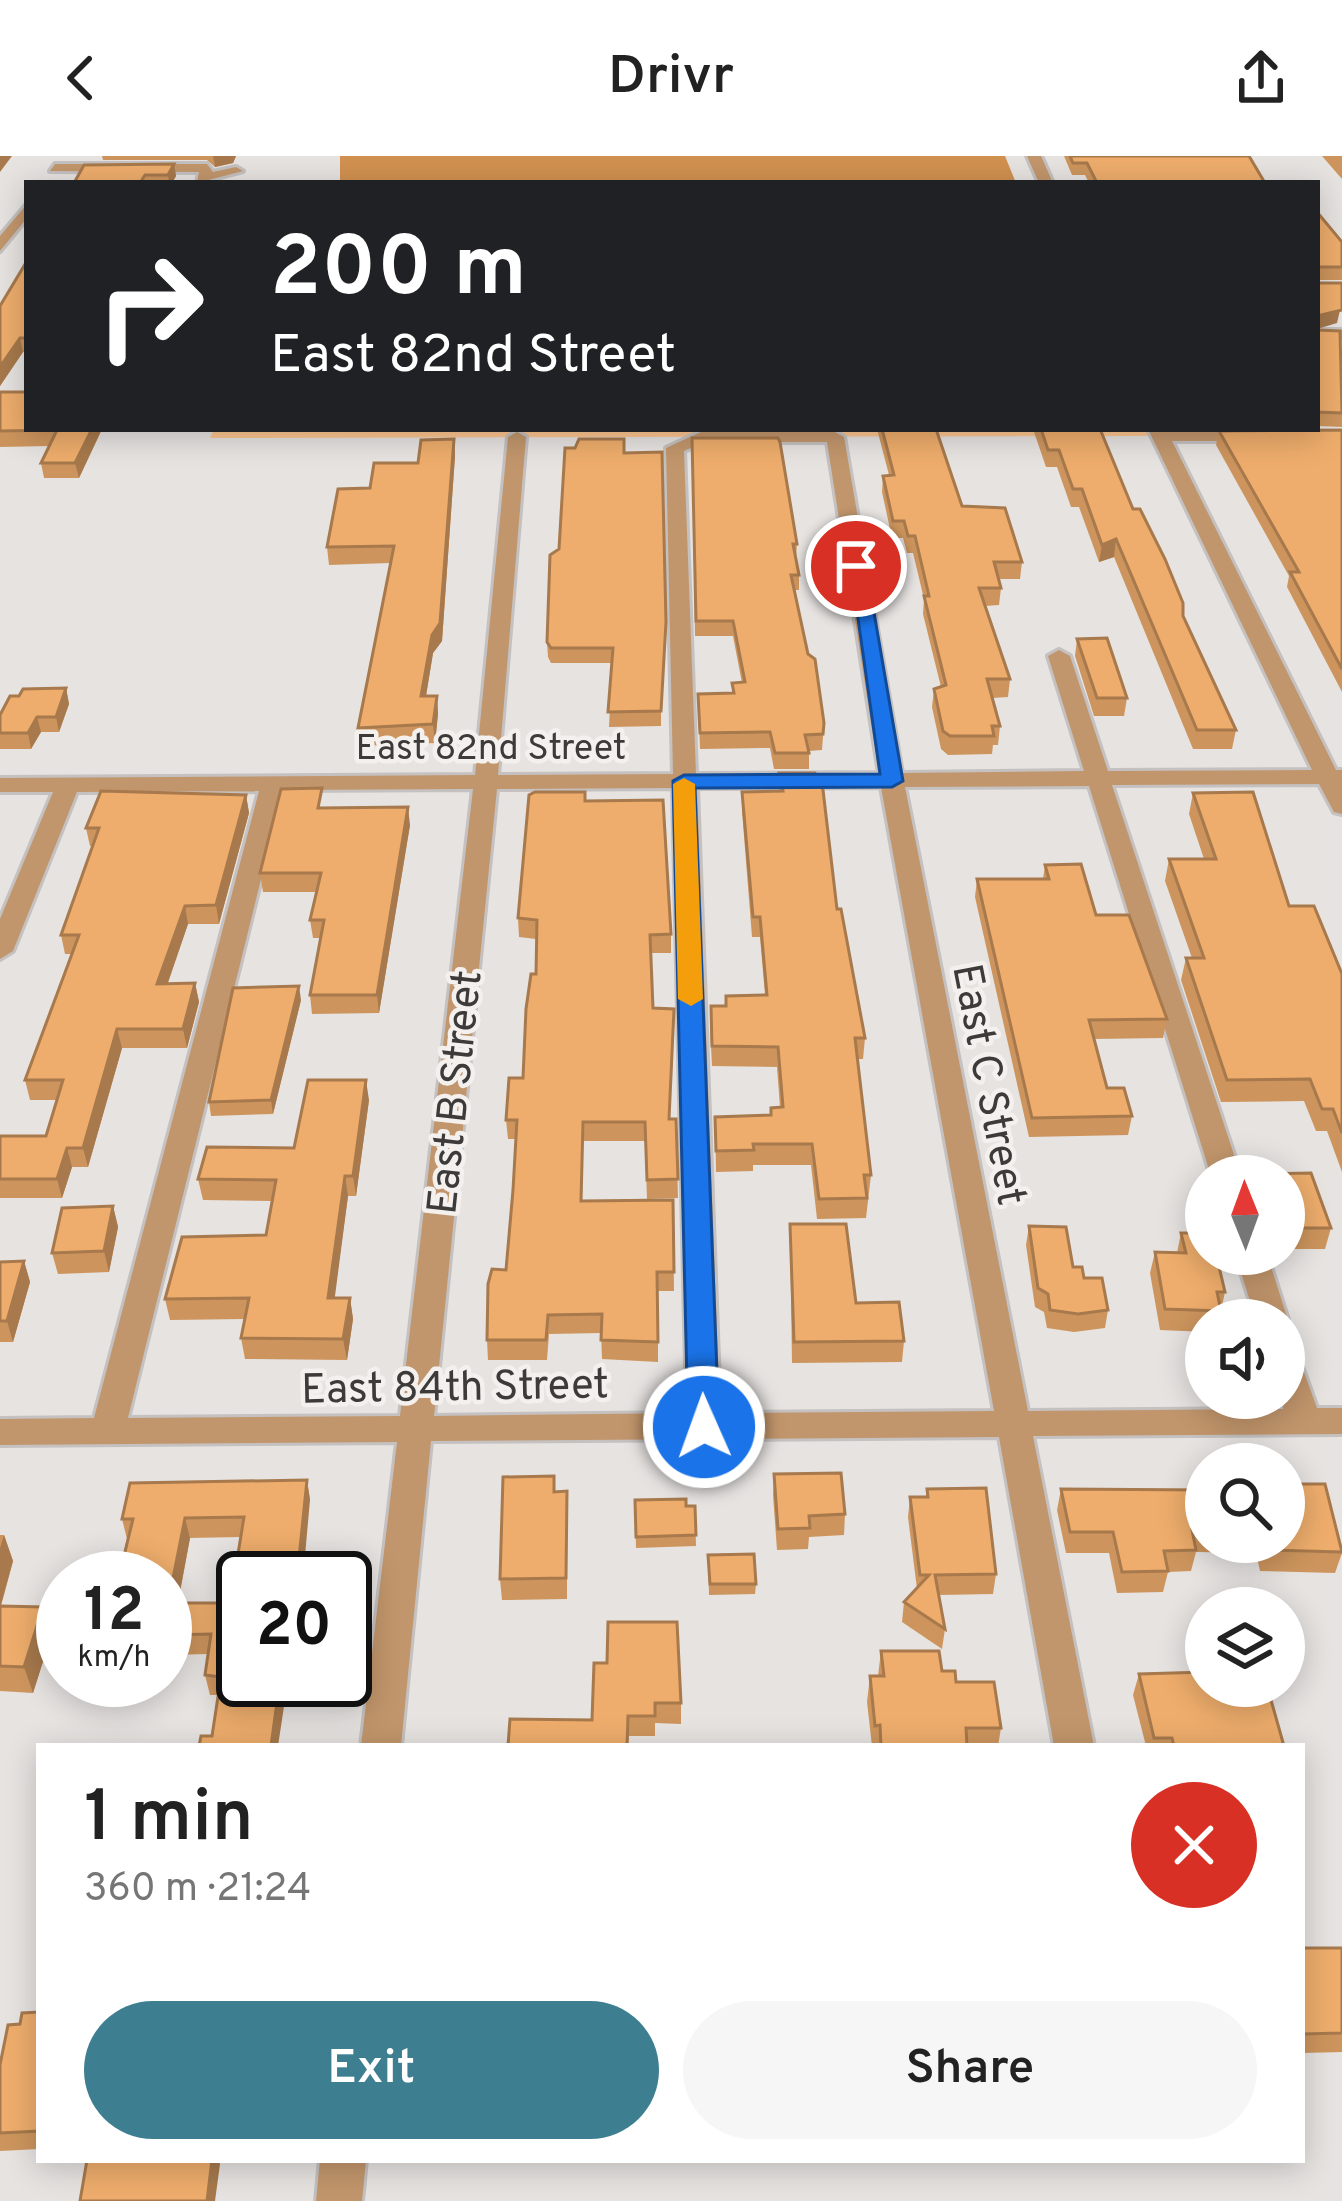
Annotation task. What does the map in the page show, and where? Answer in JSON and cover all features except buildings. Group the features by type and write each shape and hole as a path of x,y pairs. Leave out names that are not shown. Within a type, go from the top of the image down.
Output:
{"street":[{"path":"206,176 219,156"},
{"path":"59,162 206,176 238,164"},
{"path":"1,245 24,212"},
{"path":"1274,436 1159,432 1335,777 1342,807"},
{"name":"East C Street","path":"684,781 675,448 718,436 835,436 892,781 1073,1743"},
{"name":"East B Street","path":"381,1743 486,782 517,437"},
{"path":"1058,656 1219,1155"},
{"name":"East 82nd Street","path":"0,785 1335,777"},
{"path":"684,781 704,1427"},
{"path":"107,1432 273,783"},
{"path":"0,952 68,785"},
{"name":"East 84th Street","path":"0,1432 1342,1421"},
{"path":"339,2201 343,2163"}],"shaded area":[{"path":"340,156 1005,156 1015,180 340,180"},
{"path":"213,432 1158,432 1160,436 210,438"}],"slow traffic":[{"path":"684,784 691,999"}],"route":[{"path":"704,1427 684,781 892,781 856,566"}]}
